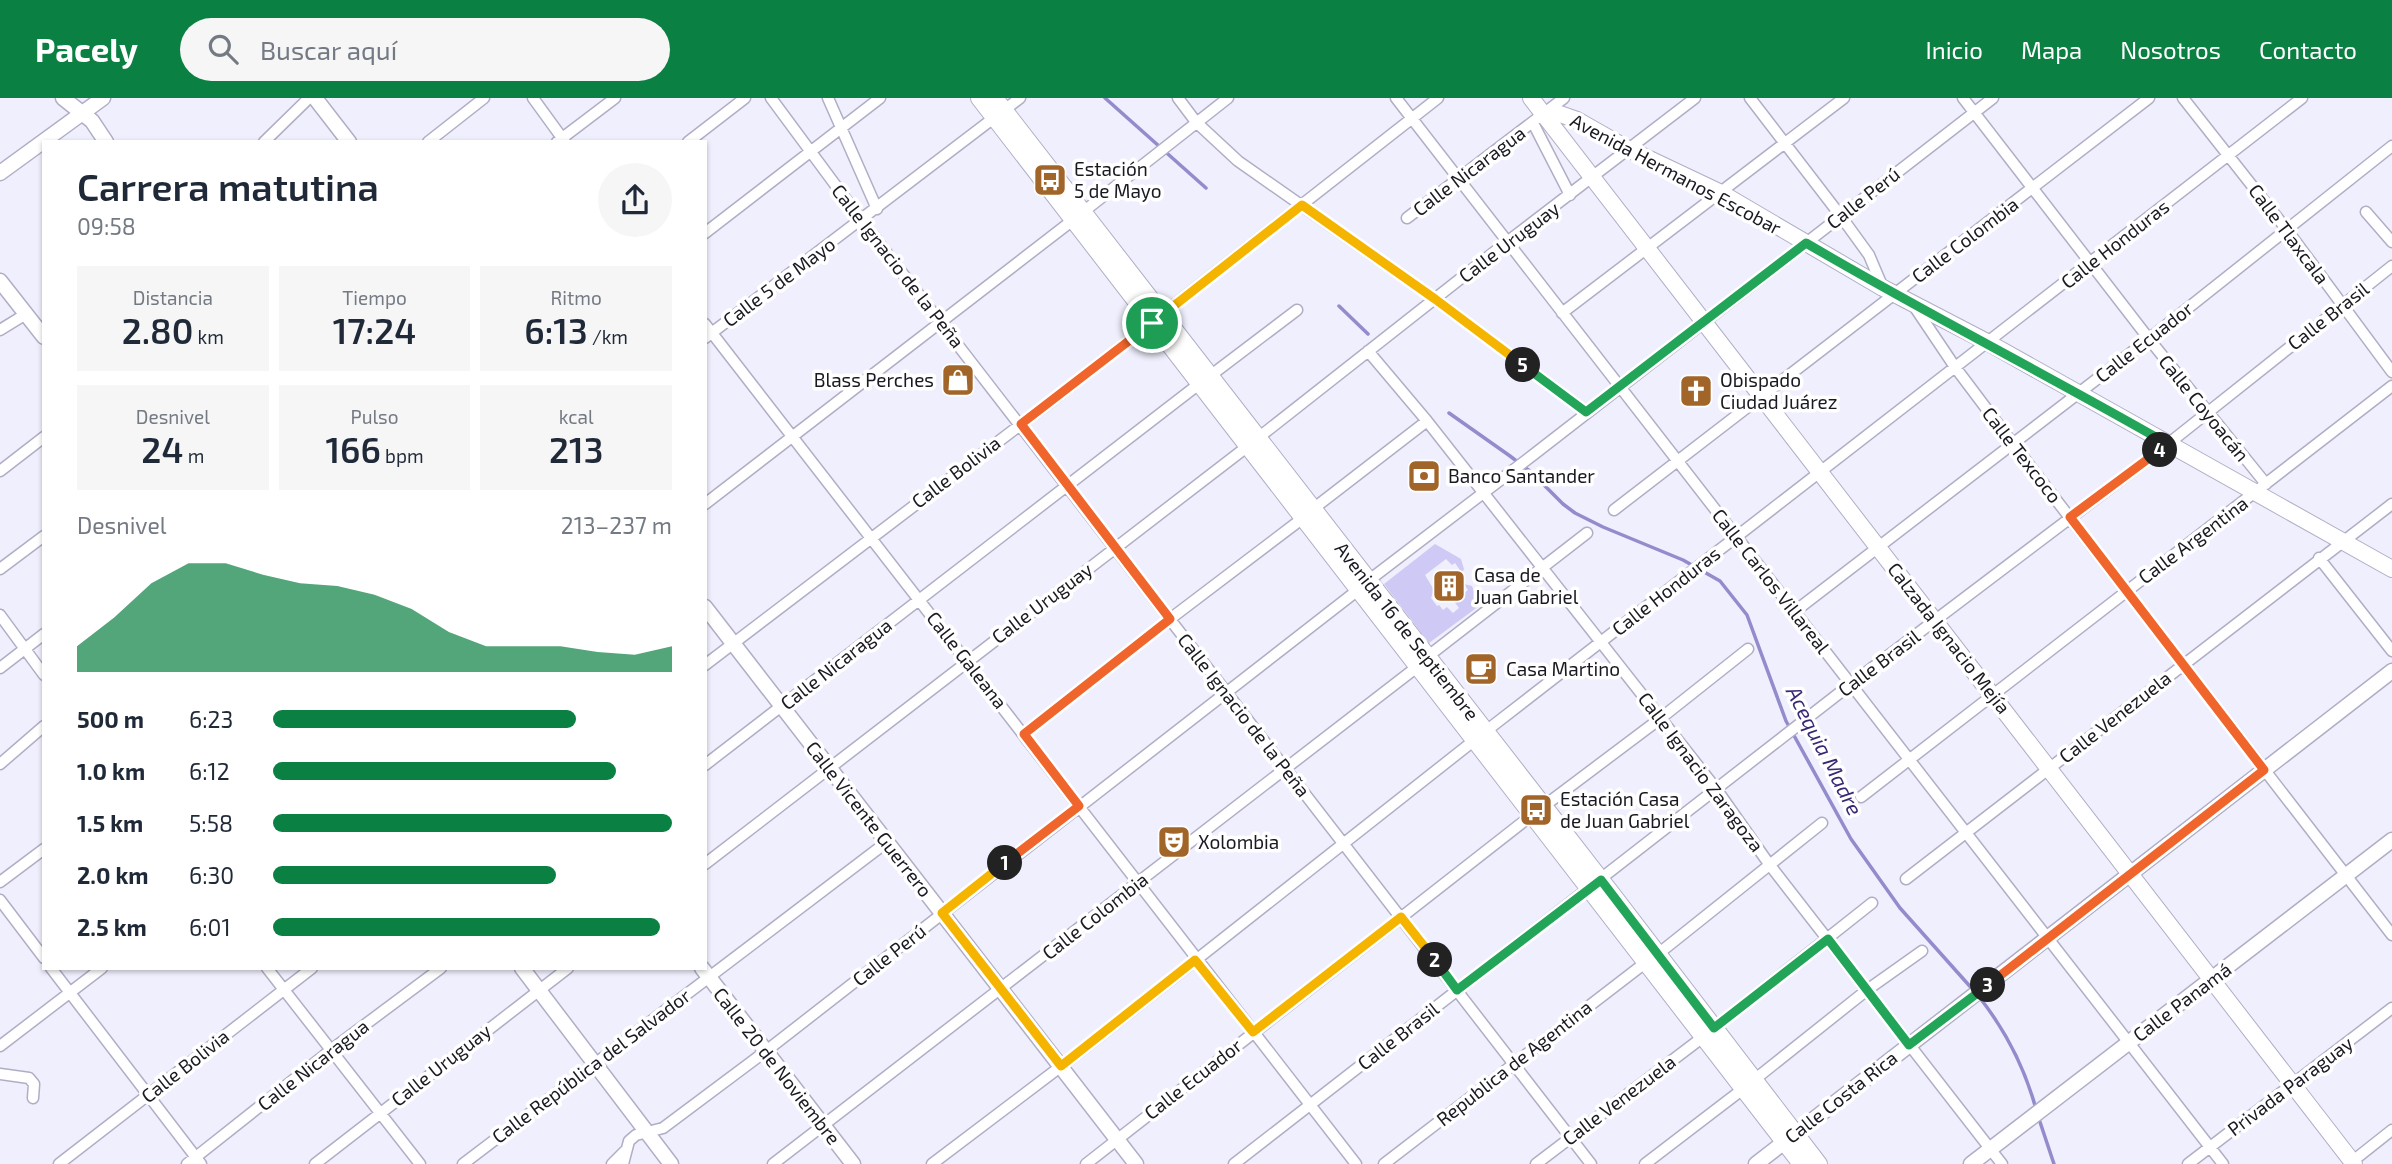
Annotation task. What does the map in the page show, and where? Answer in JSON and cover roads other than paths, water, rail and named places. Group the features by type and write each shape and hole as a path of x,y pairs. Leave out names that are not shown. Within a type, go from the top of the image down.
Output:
{"main road":[{"name":"Avenida 16 de Septiembre","path":"979,98 998,109 1790,1138 1819,1164"},
{"name":"Calzada Ignacio Mejía","path":"1531,98 1538,118 1591,178 1704,321 2131,873 2351,1163"},
{"name":"Avenida Hermanos Escobar","path":"1538,118 1560,114 1577,120 1629,149 1721,193 1912,304 1987,342 2168,444 2261,488 2341,542 2392,569"},
{"name":"Avenida 16 de Septiembre","path":"1790,1138 1801,1164"}],"street":[{"path":"62,98 92,121 105,140"},
{"path":"46,140 103,98"},
{"path":"266,140 309,98"},
{"path":"316,98 348,140"},
{"path":"431,140 484,98"},
{"path":"533,98 560,140"},
{"path":"562,140 615,98"},
{"path":"691,140 745,98"},
{"name":"Calle Ignacio de la Peña","path":"771,98 862,221 1591,1164"},
{"path":"828,98 877,209"},
{"path":"707,231 880,98"},
{"name":"Calle 5 de Mayo","path":"708,332 862,221 998,109 1020,98"},
{"path":"1178,98 1196,122 1238,161 1435,299 1586,412"},
{"path":"707,503 1228,98"},
{"name":"Calle Carlos Villareal","path":"1396,98 2223,1164"},
{"name":"Calle Bolivia","path":"707,663 1021,424 1438,98"},
{"name":"Calle Nicaragua","path":"1407,218 1564,98"},
{"name":"Calle Uruguay","path":"707,862 1695,98"},
{"path":"1750,98 1840,215 1869,256 1889,291"},
{"path":"1562,313 1844,98"},
{"name":"Calle Coyoacán","path":"1963,98 2207,412 2261,488"},
{"name":"Calle Perú","path":"625,1151 629,1141 636,1135 663,1128 766,1051 1993,98"},
{"name":"Calle Colombia","path":"1614,510 1762,397 1889,291 2032,189 2149,98"},
{"name":"Calle Tlaxcala","path":"2183,98 2287,230 2392,372"},
{"name":"Calle Honduras","path":"932,1164 2302,98"},
{"path":"1538,118 1570,195"},
{"path":"0,173 42,143"},
{"name":"Calle Ecuador","path":"1794,612 2149,340 2392,146"},
{"path":"2366,212 2392,242"},
{"name":"Calle Brasil","path":"1234,1164 1851,684 2168,444 2392,266"},
{"path":"0,281 42,334"},
{"name":"Calle Texcoco","path":"1912,304 2013,444 2392,935"},
{"name":"Calle Nicaragua","path":"707,763 1067,484 1297,310"},
{"path":"0,330 26,314"},
{"name":"Calle Galeana","path":"708,332 919,598 1195,960 1356,1164"},
{"name":"Calle Ignacio Zaragoza","path":"1375,346 1427,421 1717,790 1769,864 2002,1164"},
{"name":"Calle Argentina","path":"1861,797 2392,386"},
{"path":"1024,734 1427,421"},
{"path":"0,471 42,439"},
{"name":"Calle Venezuela","path":"1906,879 2392,504"},
{"name":"Calle Colombia","path":"773,1164 1002,990 1587,533"},
{"path":"0,569 42,538"},
{"path":"2319,558 2392,651"},
{"name":"Calle Vicente Guerrero","path":"707,610 1136,1164"},
{"path":"0,615 42,672"},
{"path":"0,668 42,636"},
{"name":"Calle Ecuador","path":"1086,1164 1748,649"},
{"name":"Calle Costa Rica","path":"1756,1164 2392,671"},
{"path":"0,764 42,728"},
{"path":"1651,958 1822,823"},
{"name":"Calle Panamá","path":"1972,1164 2392,839"},
{"name":"Calle República del Salvador","path":"463,1164 594,1064 705,972 887,842"},
{"path":"0,882 42,850"},
{"path":"0,900 42,955"},
{"name":"Calle Venezuela","path":"1536,1164 1872,903"},
{"path":"1645,1164 1867,990 1922,951"},
{"name":"Republica de Agentina","path":"1384,1164 1651,958"},
{"path":"52,970 148,1094 195,1162"},
{"path":"0,1046 99,970"},
{"path":"269,970 420,1164"},
{"name":"Calle Bolivia","path":"59,1164 309,970"},
{"name":"Calle Nicaragua","path":"195,1162 331,1050 438,970"},
{"path":"524,970 671,1164"},
{"name":"Calle Uruguay","path":"315,1164 565,970"},
{"name":"Calle 20 de Noviembre","path":"705,972 853,1164"},
{"name":"Privada Paraguay","path":"2188,1164 2392,1008"},
{"path":"0,1074 29,1077 34,1084 33,1098"},
{"path":"2351,1163 2392,1130"},
{"path":"612,1164 625,1151"},
{"path":"623,1164 625,1151"}],"waterway":[{"name":"Acequia Madre","path":"1105,98 1206,188"},
{"name":"Acequia Madre","path":"1339,306 1368,334"},
{"name":"Acequia Madre","path":"1449,413 1531,472 1575,513 1683,560 1720,581 1747,615 1786,721 1851,839 1900,908 1975,992"},
{"name":"Acequia Madre","path":"1980,998 2013,1050 2036,1109"},
{"name":"Acequia Madre","path":"2038,1116 2054,1164"}],"place":[{"name":"Estación 5 de Mayo","path":"1050,180"},
{"name":"Blass Perches","path":"958,380"},
{"name":"Obispado Ciudad Juárez","path":"1696,391"},
{"name":"Banco Santander","path":"1424,476"},
{"name":"Casa de Juan Gabriel","path":"1449,586"},
{"name":"Casa Martino","path":"1481,669"},
{"name":"Estación Casa de Juan Gabriel","path":"1536,810"},
{"name":"Xolombia","path":"1174,842"}]}
